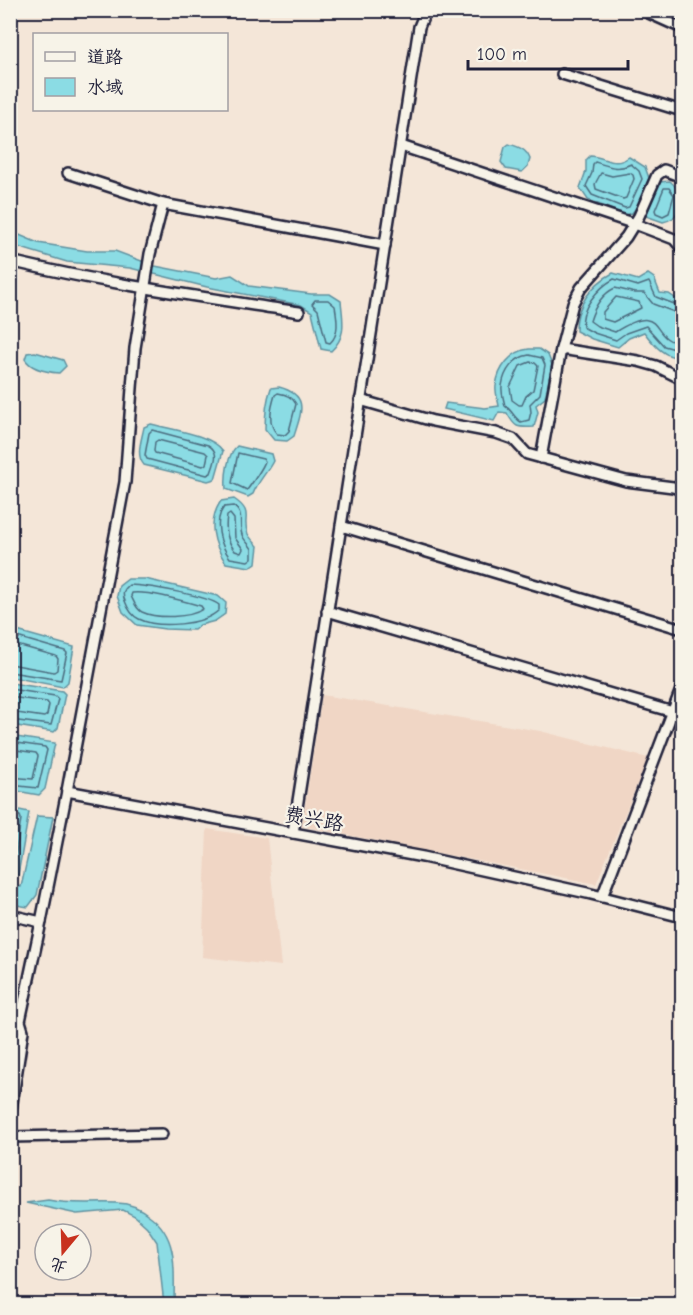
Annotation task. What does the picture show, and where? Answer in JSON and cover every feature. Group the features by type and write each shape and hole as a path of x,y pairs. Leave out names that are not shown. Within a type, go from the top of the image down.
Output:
{"street":[{"path":"293,833 419,27 426,10"},
{"path":"642,10 682,28"},
{"path":"562,74 682,111"},
{"path":"401,146 634,224 674,239 682,248"},
{"path":"541,458 561,349 573,303 581,288 626,237 657,175 664,170 682,174"},
{"path":"69,173 163,204 385,244"},
{"path":"10,1116 23,1031 15,1022 40,925 125,482 135,348 150,254 163,204"},
{"path":"10,261 61,273 299,312"},
{"path":"561,349 638,361 656,366 682,378"},
{"path":"360,400 433,421 496,433 513,439 526,454 626,481 682,490"},
{"path":"341,526 682,629"},
{"path":"327,611 673,712"},
{"path":"602,897 682,687"},
{"name":"费兴路","path":"67,791 423,857 682,917"},
{"path":"10,915 40,925"},
{"path":"10,1137 162,1134"}],"shaded area":[{"path":"322,695 540,731 648,758 596,884 302,826"},
{"path":"207,829 267,838 281,966 202,957"}],"water":[{"path":"509,144 522,149 530,159 528,166 522,172 506,169 501,162 505,147"},
{"path":"590,156 614,162 629,157 645,167 649,178 637,207 632,213 625,215 588,200 580,188 586,171 586,160"},
{"path":"670,181 677,189 680,199 676,214 672,219 663,222 646,216 659,182"},
{"path":"10,231 38,243 87,251 115,251 155,266 216,278 232,275 249,286 311,294 330,294 341,301 342,334 331,351 321,349 312,312 301,305 207,287 130,268 67,262 11,245"},
{"path":"613,273 638,280 648,274 654,278 660,293 669,294 682,303 682,357 665,353 644,332 629,338 618,347 576,331 578,313 586,297 598,283"},
{"path":"539,349 548,355 552,365 545,398 536,405 538,412 534,427 517,426 507,413 499,412 494,421 444,409 446,403 485,408 499,406 496,386 499,373 511,357 522,350"},
{"path":"35,352 63,360 66,366 59,373 35,368 25,359 27,353"},
{"path":"279,387 289,390 299,399 301,405 294,436 287,441 274,440 265,429 266,408 271,388"},
{"path":"151,424 190,433 218,445 223,451 215,479 208,481 144,465 140,457 140,447 144,427"},
{"path":"237,446 271,454 273,461 253,494 248,497 226,489 229,460"},
{"path":"234,499 244,508 246,529 258,546 256,563 250,567 226,563 213,532 214,516 221,501"},
{"path":"128,579 145,579 218,596 226,603 225,614 194,630 137,625 123,612 117,596 119,586"},
{"path":"10,629 74,647 68,682 63,687 11,677"},
{"path":"11,683 62,691 65,694 58,728 54,732 11,725"},
{"path":"10,736 55,743 45,789 39,795 11,790"},
{"path":"10,808 29,812 18,875 11,873"},
{"path":"37,816 53,817 37,895 28,907 11,904 11,886 21,887"},
{"path":"48,1200 126,1204 150,1216 166,1234 173,1256 174,1304 164,1304 157,1242 147,1227 135,1216 123,1210 77,1214 26,1203"}]}
